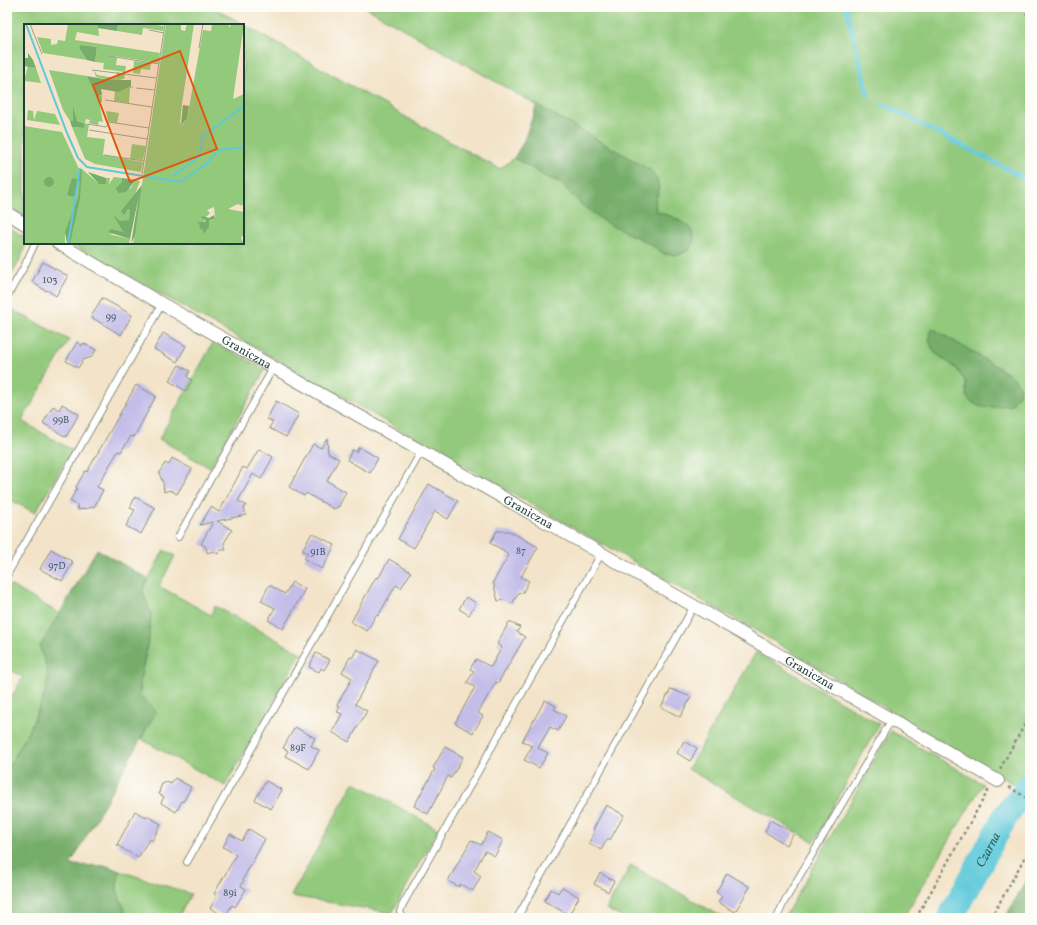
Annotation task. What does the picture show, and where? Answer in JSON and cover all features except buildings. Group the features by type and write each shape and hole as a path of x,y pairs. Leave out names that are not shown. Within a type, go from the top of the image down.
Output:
{"street":[{"path":"7,213 24,223"},
{"name":"Graniczna","path":"60,244 273,368 996,779"}],"lane":[{"path":"7,297 25,265 35,244"},
{"path":"7,575 162,304"},
{"path":"178,537 273,368"},
{"path":"187,862 421,452"},
{"path":"402,918 400,912 402,906 601,554"},
{"path":"517,918 694,606"},
{"path":"777,918 783,904 892,719"}],"path":[{"path":"1024,7 1030,23"},
{"path":"916,918 996,779 1030,715"},
{"path":"996,779 1030,800"},
{"path":"991,918 1030,848"}],"green space":[{"path":"7,7 213,7 243,24 24,24 24,215 7,206"},
{"path":"365,7 1030,7 1030,794 765,636 72,244 244,244 244,25 500,169 514,158 544,176 559,182 580,203 629,234 645,241 665,254 679,255 690,249 694,239 690,227 673,217 656,211 655,201 659,190 657,179 650,170","holes":["932,328 1014,378 1011,405 1000,406 966,392 966,382 956,368 934,352"]},
{"path":"537,105 650,170 657,179 659,190 655,201 656,211 673,217 690,227 694,239 690,249 679,255 665,254 645,241 605,222 580,203 559,182 544,176 514,158 523,143"},
{"path":"7,226 24,236 24,244 26,244 21,258 7,282"},
{"path":"7,307 69,340 22,421 72,450 35,513 7,498"},
{"path":"932,328 1014,378 1020,387 1019,395 1011,405 988,408 978,406 967,398 966,382 956,368 934,352 929,340"},
{"path":"214,341 265,370 210,468 159,439"},
{"path":"97,549 148,579 143,593 151,613 149,636 140,681 140,694 156,712 70,865 107,866 120,871 117,890 125,910 126,918 63,918 46,916 40,918 7,918 7,768 32,724 47,686 48,677 40,647"},
{"path":"164,550 175,556 159,586 211,615 215,606 301,653 225,786 141,739 155,713 140,694 140,681 149,636 151,613 143,593 144,587"},
{"path":"10,585 60,614 40,647 48,677 47,686 38,710 25,737 7,768 7,705 23,677 7,668 7,590"},
{"path":"756,652 879,724 814,842 688,769"},
{"path":"891,731 983,784 903,918 784,918"},
{"path":"354,782 438,829 392,913 291,896"},
{"path":"631,865 724,918 623,918 606,909"},
{"path":"120,871 191,894 178,918 126,918 125,910 117,890"},
{"path":"1030,874 1030,918 1005,918"}],"waterway":[{"path":"846,7 868,95"},
{"path":"883,104 1030,181"},
{"name":"Czarna","path":"950,918 1006,815 1030,785"}]}
